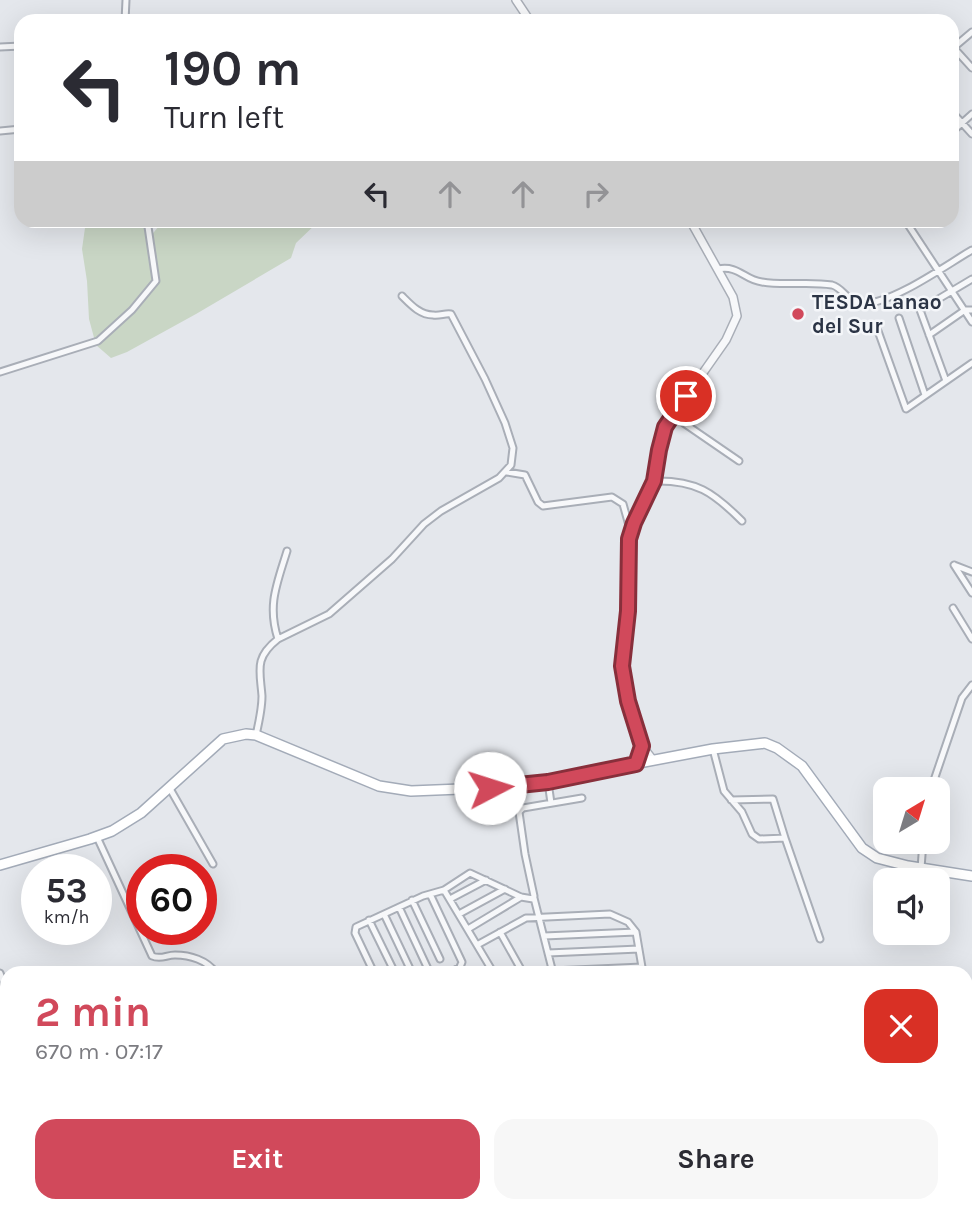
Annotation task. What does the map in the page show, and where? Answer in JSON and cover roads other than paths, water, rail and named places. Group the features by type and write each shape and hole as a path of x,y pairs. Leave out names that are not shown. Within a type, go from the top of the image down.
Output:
{"main road":[{"path":"0,865 97,837 128,822 223,739 234,735 256,736 379,786 423,791 512,788 713,748 765,744 777,748 802,766 862,848 877,858 922,868"},
{"path":"950,872 972,876"}],"street":[{"path":"959,54 972,68"},
{"path":"959,125 972,114"},
{"path":"959,119 972,134"},
{"path":"0,372 98,341 132,310 156,281 148,228"},
{"path":"630,531 654,481 662,436 672,415 726,340 737,316 733,297 695,228"},
{"path":"910,228 968,310 972,322"},
{"path":"718,269 730,267 760,282 836,286 851,301 860,304 885,300 972,250"},
{"path":"946,381 920,310 972,279"},
{"path":"256,736 261,706 260,663 270,645 329,614 392,559 424,524 507,472 513,457 510,438 485,379 452,314 436,316 416,310 402,296"},
{"path":"929,335 968,310"},
{"path":"899,318 925,395"},
{"path":"878,331 906,409 972,363"},
{"path":"672,415 739,461"},
{"path":"507,472 525,475 538,502 544,506 612,497 623,503 630,531 628,611 622,666 626,694 642,746 653,760"},
{"path":"654,481 677,481 694,485 711,493 742,521"},
{"path":"278,639 272,603 287,551"},
{"path":"972,572 954,565 972,593"},
{"path":"953,608 972,639"},
{"path":"935,777 962,698 972,685"},
{"path":"636,764 642,746"},
{"path":"713,748 720,782 742,812 755,838 785,838"},
{"path":"548,782 551,803"},
{"path":"169,787 208,854"},
{"path":"551,966 518,814 522,809 582,797"},
{"path":"731,800 773,799 820,939"},
{"path":"97,837 152,956 179,956 202,961 210,966"},
{"path":"922,868 923,854"},
{"path":"371,966 355,931 358,926 412,900 444,890 470,873 521,897 534,898"},
{"path":"450,899 486,880"},
{"path":"459,915 505,889"},
{"path":"444,890 489,966"},
{"path":"430,894 462,962 461,966"},
{"path":"468,929 521,897"},
{"path":"412,900 440,959"},
{"path":"398,907 427,966"},
{"path":"384,914 409,966"},
{"path":"477,945 526,918 610,914 628,922 636,932 641,966"},
{"path":"369,920 392,966"},
{"path":"500,932 519,966"},
{"path":"544,936 636,932"},
{"path":"548,953 639,949"}],"place":[{"name":"TESDA Lanao del Sur","path":"798,314"}]}
